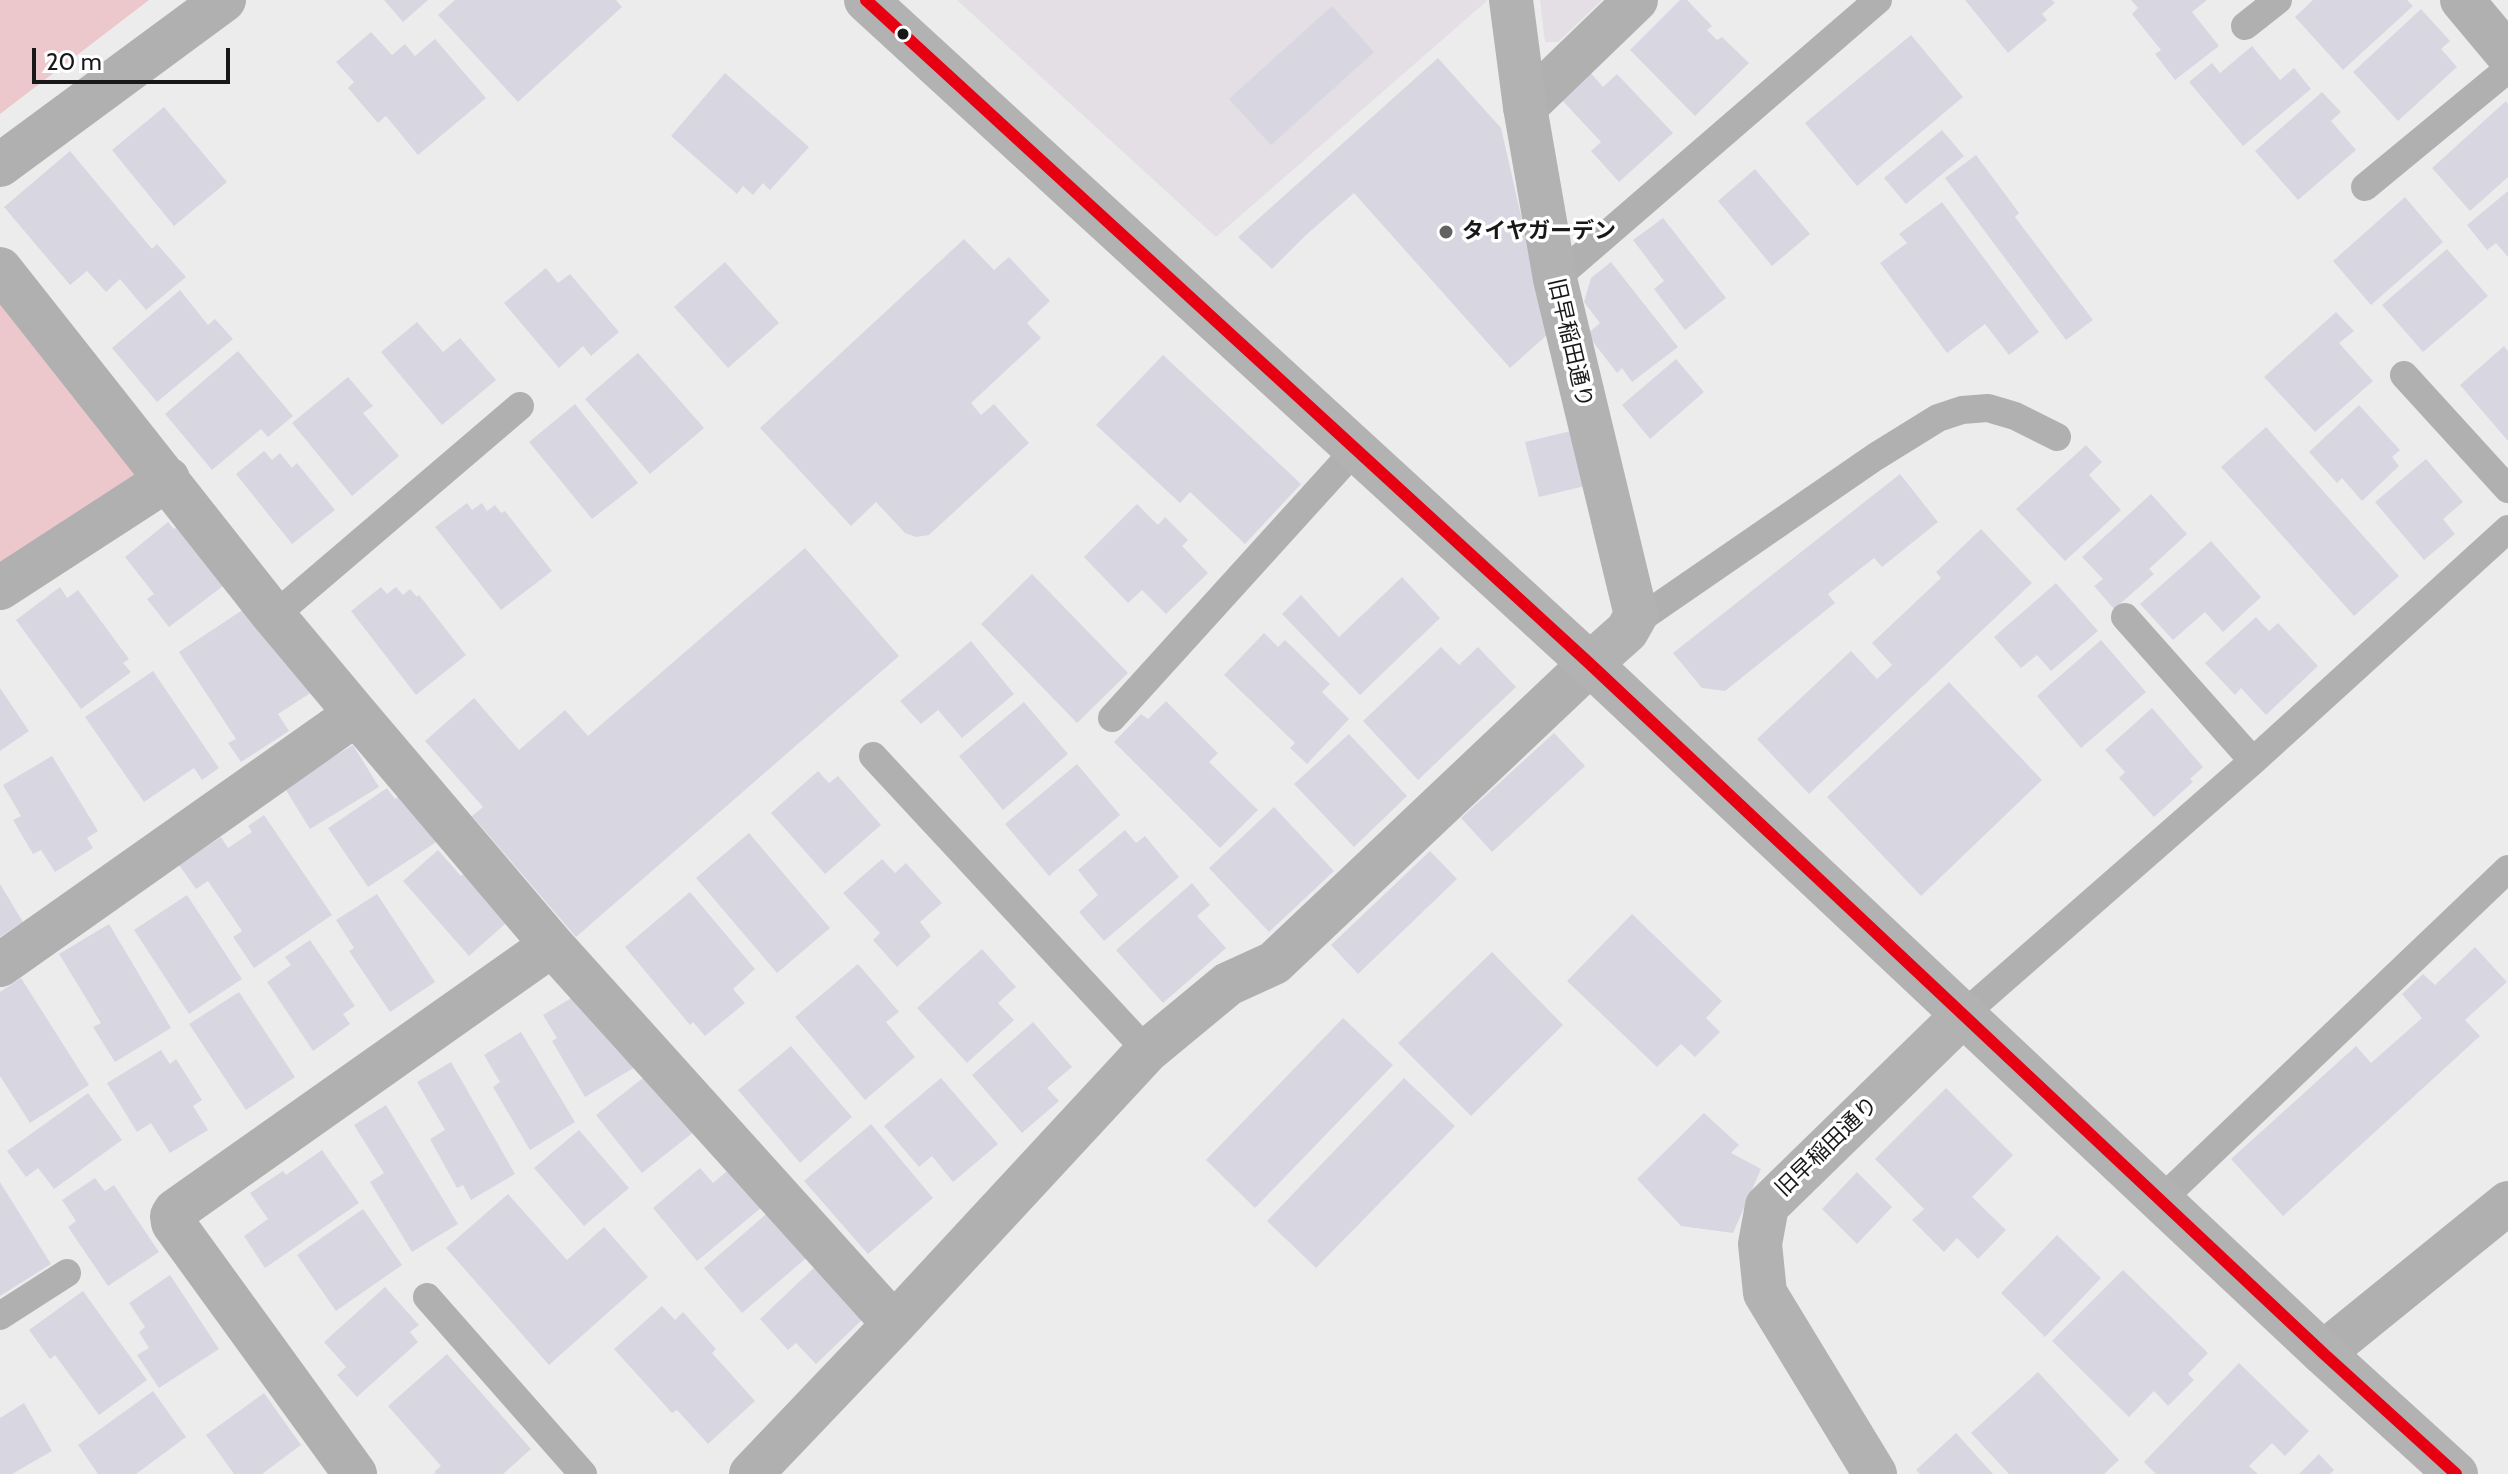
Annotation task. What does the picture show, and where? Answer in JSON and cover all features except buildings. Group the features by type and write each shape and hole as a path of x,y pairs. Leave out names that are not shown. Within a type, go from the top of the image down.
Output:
{"main road":[{"name":"旧早稲田通り","path":"1511,0 1525,107 1555,279 1636,615 1634,623"},
{"path":"875,3 1590,664 2323,1353 2456,1474"},
{"path":"1590,664 1634,623"},
{"name":"旧早稲田通り","path":"1875,1474 1765,1293 1760,1244 1767,1206 1964,1014"}],"street":[{"path":"0,165 224,0"},
{"path":"1525,107 1636,0"},
{"path":"2462,0 2508,55"},
{"path":"0,269 274,616 356,714 552,945 894,1324"},
{"path":"0,588 168,479"},
{"path":"751,1474 1147,1051 1228,984 1274,963 1590,664"},
{"path":"0,965 356,714"},
{"path":"344,1470 173,1223 172,1216 552,945"},
{"path":"2323,1353 2508,1203"}],"lane":[{"path":"1555,279 1878,0"},
{"path":"2245,26 2278,0"},
{"path":"2365,187 2508,69"},
{"path":"2404,375 2508,489"},
{"path":"274,616 520,406"},
{"path":"1634,623 1875,457 1938,418 1962,410 1988,408 2015,416 2057,437"},
{"path":"1112,718 1356,449"},
{"path":"1964,1014 2253,761 2508,529"},
{"path":"2125,617 2253,761"},
{"path":"873,756 1147,1051"},
{"path":"2161,1200 2508,869"},
{"path":"0,1316 67,1273"},
{"path":"427,1297 583,1474"}],"shaded area":[{"path":"0,0 149,0 0,114"},
{"path":"957,0 1488,0 1216,237"},
{"path":"1540,0 1602,0 1558,42 1545,42"},
{"path":"0,293 149,478 0,572"}],"transit line":[{"path":"866,0 1590,664 2323,1353 2456,1474"}],"place":[{"name":"タイヤガーデン","path":"1446,232"}]}
